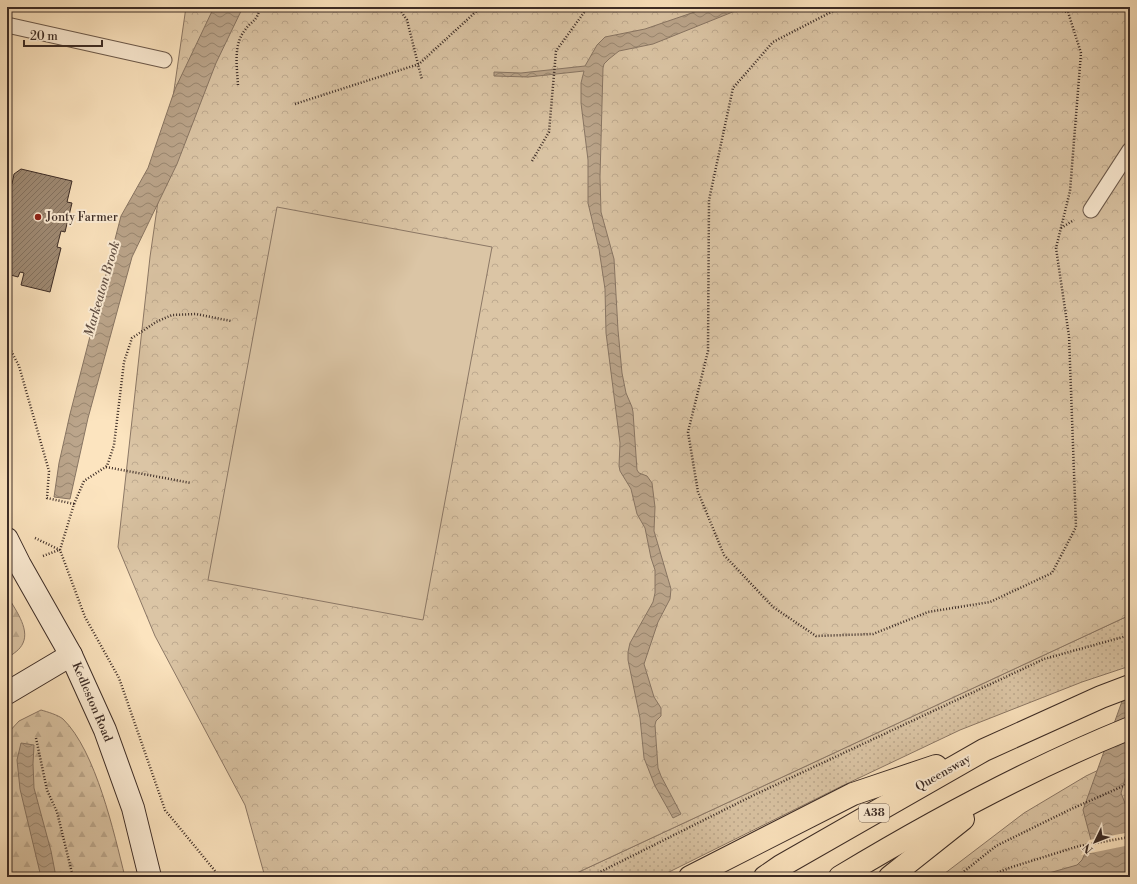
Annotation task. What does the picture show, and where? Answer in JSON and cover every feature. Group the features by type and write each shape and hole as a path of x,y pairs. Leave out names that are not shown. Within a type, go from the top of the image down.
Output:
{"highway":[{"name":"Queensway","path":"765,877 788,862 984,750 1101,697 1130,686"},
{"path":"840,877 1002,786 1083,747 1130,728"},
{"path":"690,877 853,794 984,750"},
{"path":"890,877 956,825 1002,786"}],"street":[{"name":"Kedleston Road","path":"7,539 71,655 105,730 131,801 150,877"},
{"path":"7,693 71,655"}],"lane":[{"path":"8,30 164,60"},
{"path":"1091,210 1130,150"}],"path":[{"path":"238,85 236,48 244,30 258,16 260,7"},
{"path":"398,7 407,20 422,80"},
{"path":"294,104 419,64 481,7"},
{"path":"532,161 549,132 556,51 588,7"},
{"path":"850,7 837,9 773,42 733,88 709,200 708,351 688,432 698,492 724,555 773,607 816,636 873,634 928,612 990,602 1052,573 1076,527 1069,336 1056,248 1070,191 1081,53 1068,12 1040,7"},
{"path":"220,877 165,810 119,678 85,617 60,550 74,504 84,481 107,466 114,445 124,362 132,338 156,322 172,315 196,314 231,321"},
{"path":"7,343 19,366 49,471 48,498 74,504"},
{"path":"105,467 191,483"},
{"path":"590,877 752,796 1044,659 1130,635"},
{"path":"36,738 47,790 56,812 73,877"},
{"path":"957,877 996,846 1069,810 1130,783"},
{"path":"986,877 1012,867 1079,846 1130,837"}],"green space":[{"path":"186,7 1130,7 1130,615 568,877 265,877 245,805 155,636 118,547 150,257"},
{"path":"277,207 492,247 423,620 208,580"},
{"path":"7,595 23,625 25,637 20,648 7,658"},
{"path":"1130,615 1130,666 1082,682 960,730 842,786 659,877 568,877"},
{"path":"41,710 63,719 75,733 85,751 94,771 109,816 125,877 7,877 7,734 19,721"},
{"path":"1130,755 1130,877 940,877 1024,813 1086,776"}],"water":[{"path":"214,7 243,7 216,63 177,164 132,257 88,418 70,499 54,497 59,463 70,414 121,216 148,168 175,89"},
{"path":"709,7 745,7 653,44 619,51 604,64 603,68 600,177 601,212 614,259 622,373 626,393 633,412 637,470 639,473 647,476 652,483 655,507 654,531 671,589 670,599 658,622 644,664 654,697 661,708 661,716 656,721 655,725 658,768 681,814 673,818 655,786 644,758 640,718 628,660 630,643 653,602 655,593 655,570 645,528 637,514 631,489 620,471 619,466 620,443 606,333 605,289 599,249 588,203 588,160 581,103 581,83 584,71 528,77 494,76 494,72 521,73 585,66 597,45 605,37 645,29"},
{"path":"1130,679 1130,762 1121,793 1130,816 1130,877 1035,877 1077,865 1082,860 1091,840 1083,810"},
{"path":"21,743 34,745 34,788 51,851 56,877 41,877 20,789 17,760"}],"pier":[{"path":"1130,832 1130,845 1081,855 1089,840"}],"building":[{"name":"Jonty Farmer","path":"21,169 72,181 67,202 72,203 65,232 61,231 57,247 61,248 50,292 21,285 24,273 20,272 18,277 7,274 7,183 12,184 14,174"}],"place":[{"name":"Jonty Farmer","path":"38,217"}],"water label":[{"name":"Markeaton Brook","path":"102,289"}]}
